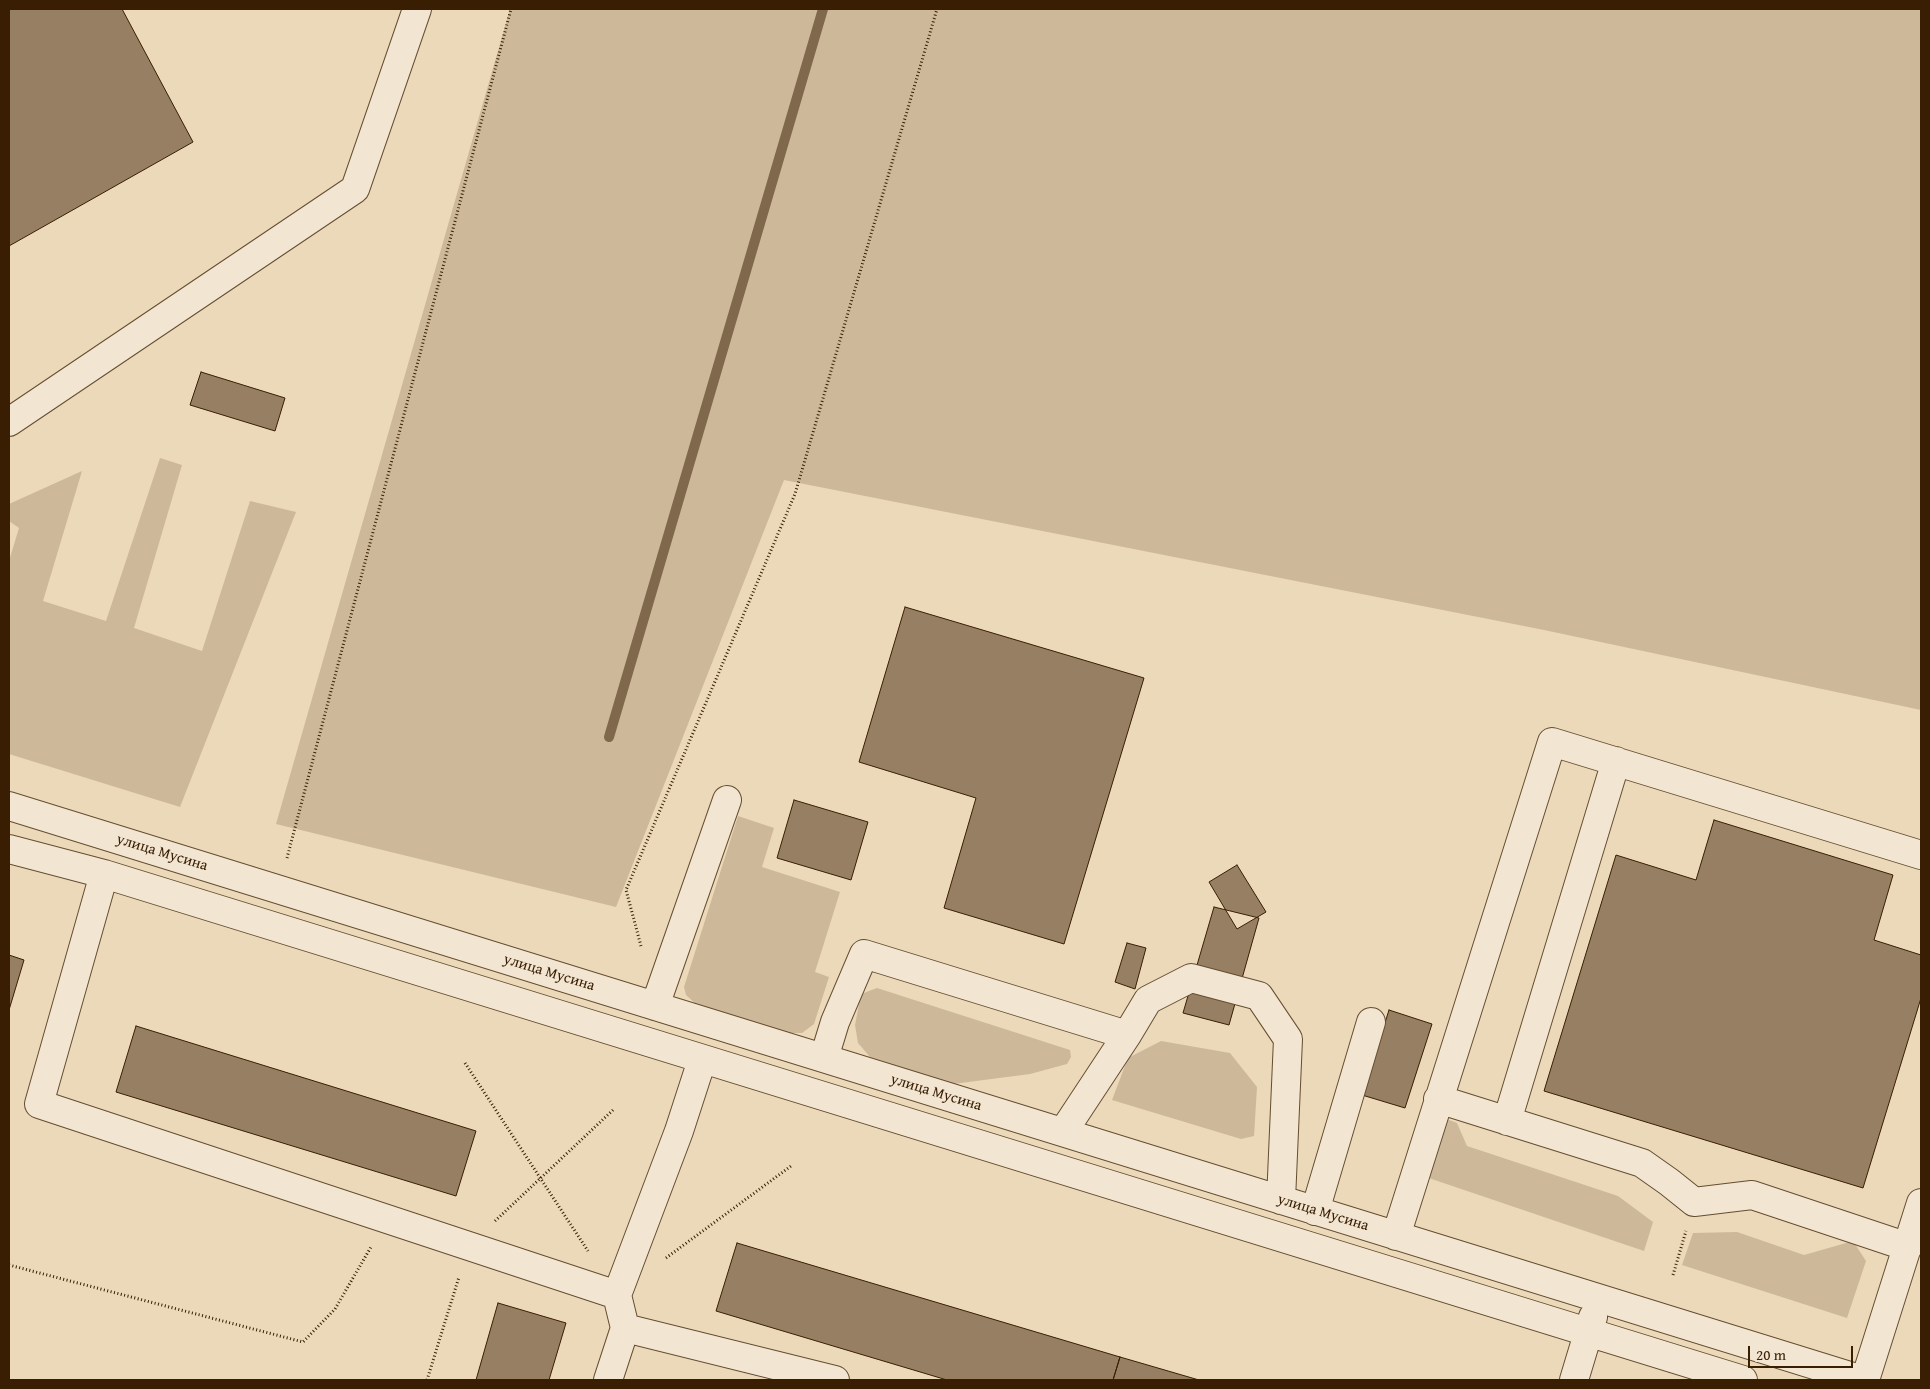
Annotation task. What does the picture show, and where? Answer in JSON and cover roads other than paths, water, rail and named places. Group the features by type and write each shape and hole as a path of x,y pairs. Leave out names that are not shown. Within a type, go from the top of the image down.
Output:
{"street":[{"path":"9,422 355,189 417,9"},
{"path":"1396,1236 1552,742 1921,854"},
{"path":"1508,1121 1616,761"},
{"path":"655,1006 727,800"},
{"name":"улица Мусина","path":"9,806 1864,1380"},
{"path":"9,849 104,874 1743,1380"},
{"path":"104,874 39,1104 617,1295"},
{"path":"824,1058 835,1022 864,954 1127,1035"},
{"path":"1063,1132 1148,1000 1191,978 1259,996 1288,1039 1281,1200"},
{"path":"1315,1210 1371,1022"},
{"path":"608,1380 624,1328 617,1295 679,1131 702,1060"},
{"path":"1438,1099 1642,1164 1694,1202 1752,1195 1908,1247"},
{"path":"1864,1380 1921,1203"},
{"path":"1574,1380 1599,1298"},
{"path":"624,1328 804,1376 835,1380"}],"waterway":[{"path":"609,737 823,9"}]}
